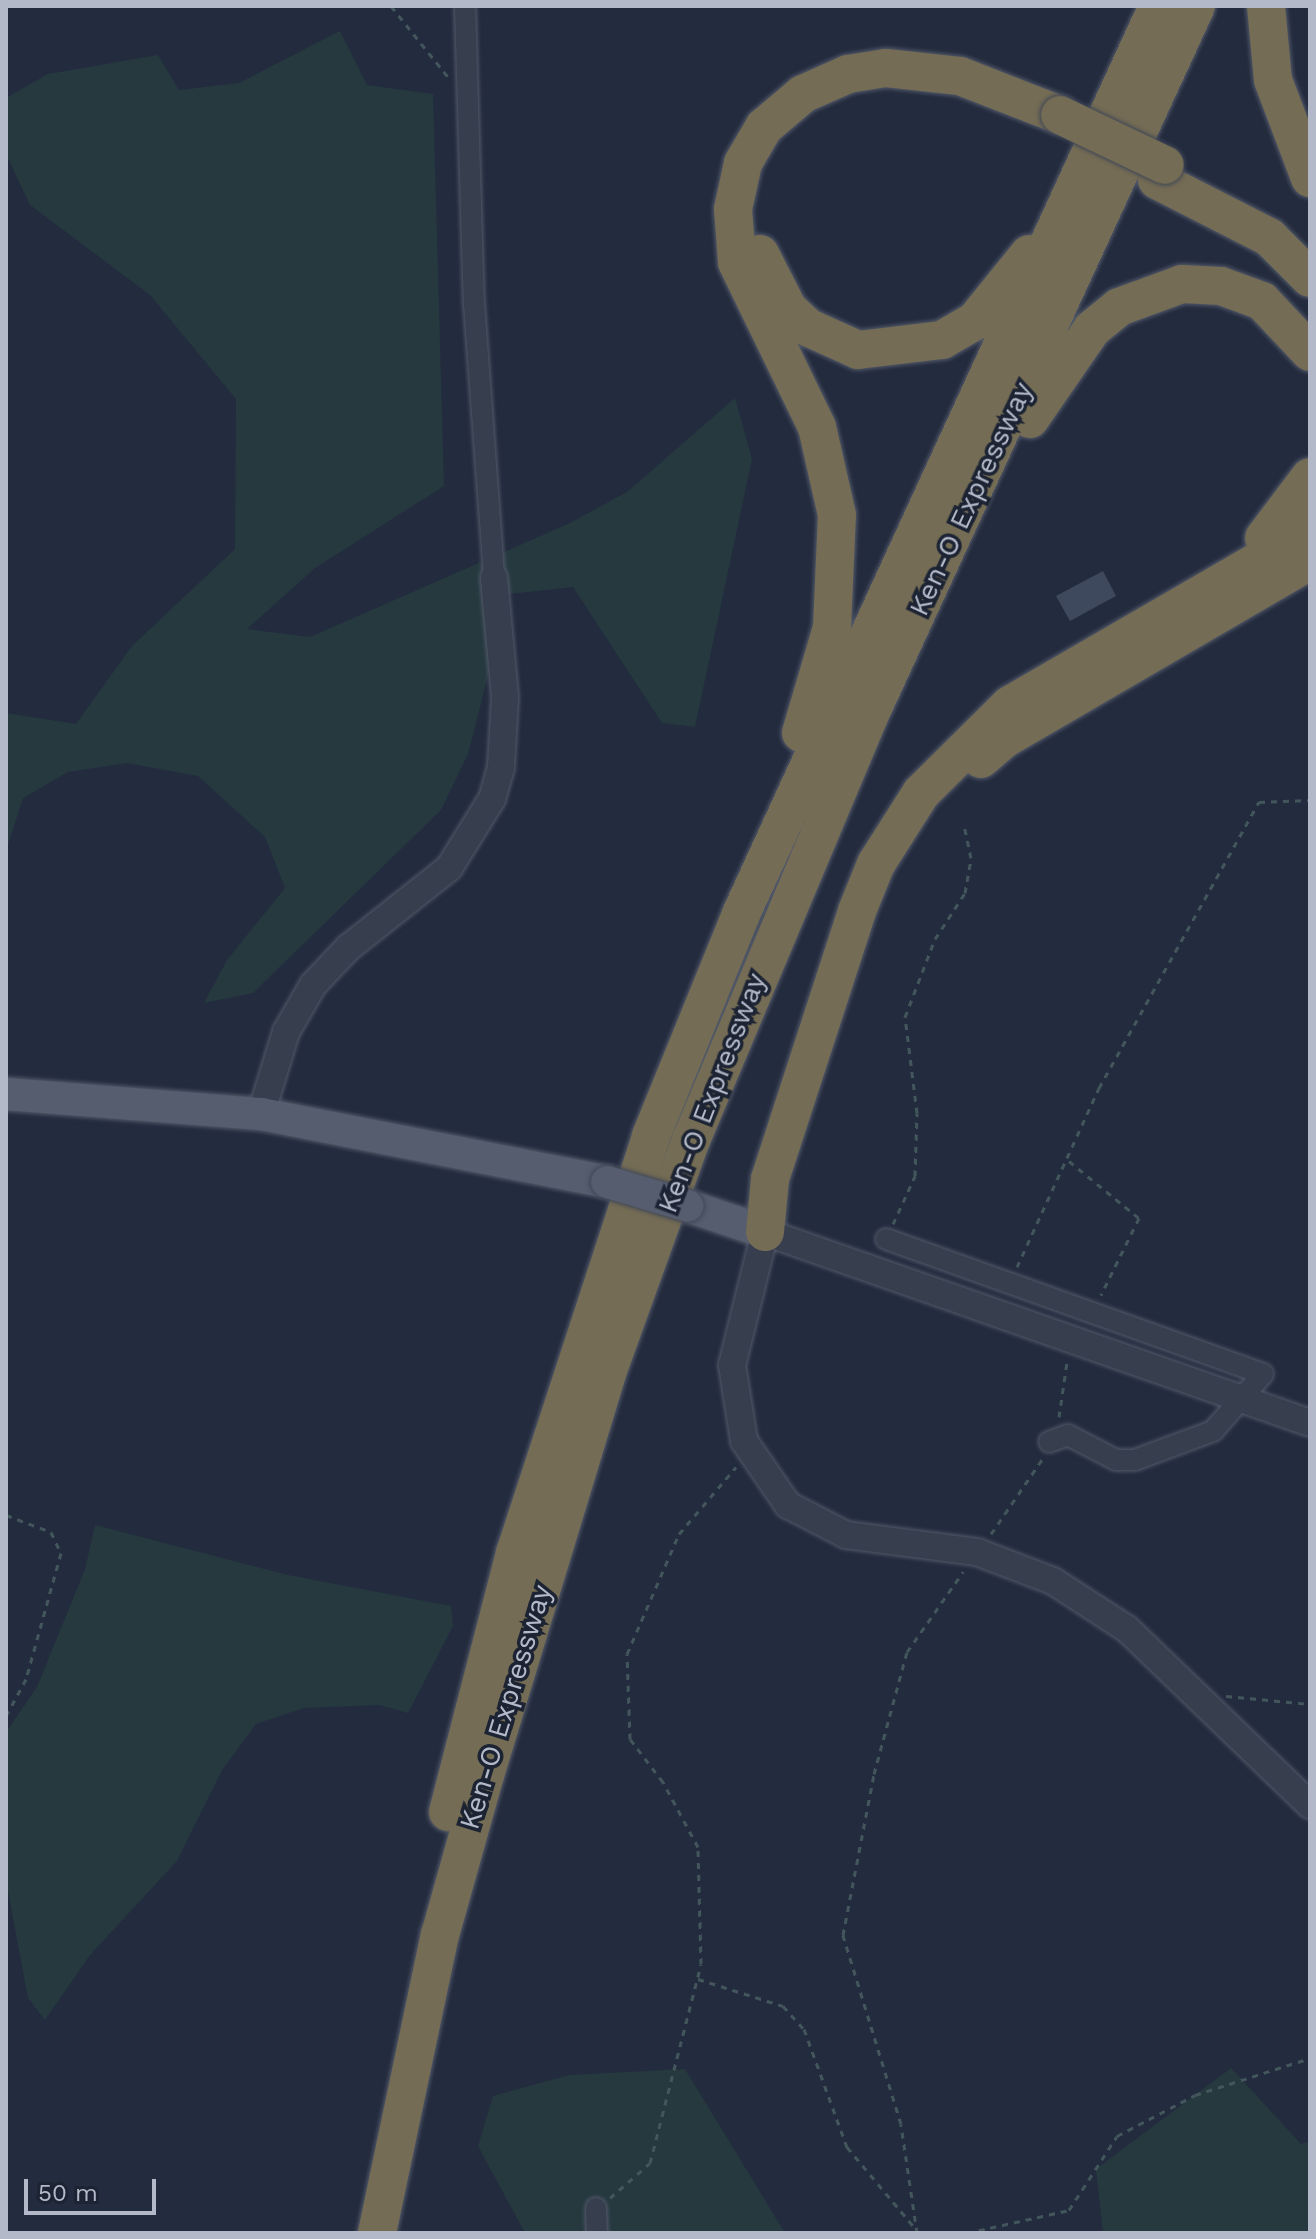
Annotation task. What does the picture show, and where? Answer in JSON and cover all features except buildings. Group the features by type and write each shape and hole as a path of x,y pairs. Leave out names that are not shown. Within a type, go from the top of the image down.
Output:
{"highway":[{"name":"Ken-O Expressway","path":"366,2233 419,1929 515,1553 651,1136 741,914 1158,6"},
{"name":"Ken-O Expressway","path":"377,2233 440,1935 607,1373 770,942 1196,6"},
{"path":"1266,6 1273,80 1310,178"},
{"path":"1056,124 919,91 857,96 814,113 782,141 757,198 756,241 775,293 807,327 858,350 917,348 975,321 1023,266 1134,62"},
{"path":"741,914 825,655 839,539 817,427 737,262 733,209 743,163 764,127 803,94 848,74 886,68 960,76 1161,172 1269,215 1310,247"},
{"path":"1161,172 1243,220 1310,278"},
{"path":"932,586 1071,355 1119,307 1182,284 1221,286 1269,306 1310,352"},
{"path":"1219,600 1310,477"},
{"path":"1219,600 1310,523"},
{"path":"765,1232 791,1186 900,842 941,810 1004,739 1219,600 1310,549"},
{"path":"1219,600 1310,561"}],"main road":[{"path":"6,1094 261,1114 607,1182 765,1232"}],"street":[{"path":"261,1114 286,1032 313,985 348,948 449,868 492,799 501,767 505,697 494,578 467,103 465,6"},
{"path":"1310,1423 765,1232 732,1365 734,1408 749,1452 788,1505 816,1523 846,1535 977,1552 1082,1598 1127,1629 1310,1805"},
{"path":"886,1239 1263,1374 1213,1431 1135,1460 1116,1460 1068,1435 1049,1442"},
{"path":"596,2208 597,2233"}],"path":[{"path":"391,6 467,103"},
{"path":"1009,1282 1069,1161 1099,1088 1259,802 1310,800"},
{"path":"886,1239 915,1176 917,1113 905,1017 935,939 965,893 971,858 941,810"},
{"path":"1069,1161 1139,1218 1093,1311"},
{"path":"917,2232 901,2124 843,1935 874,1774 907,1652 1038,1471 1049,1442 1076,1341"},
{"path":"596,2208 650,2163 698,1979 698,1847 663,1782 630,1739 627,1654 679,1534 749,1452"},
{"path":"6,1515 51,1532 61,1553 26,1679 6,1716"},
{"path":"1203,1704 1228,1695 1310,1704"},
{"path":"698,1979 783,2006 804,2029 847,2147 917,2232"},
{"path":"967,2233 1069,2210 1117,2136 1195,2095 1310,2058"}],"shaded area":[{"path":"340,31 367,85 433,94 444,486 315,568 247,629 310,637 570,523 627,492 735,398 752,459 695,727 662,723 573,587 509,594 468,754 441,810 253,993 204,1003 227,960 285,888 265,837 198,776 127,763 68,772 23,798 6,851 6,713 76,724 132,646 235,549 236,399 150,295 30,205 6,154 6,98 48,74 158,55 179,90 239,83"},
{"path":"95,1525 288,1575 451,1606 453,1626 408,1713 379,1705 304,1708 256,1724 222,1770 177,1861 90,1955 45,2020 28,1998 6,1881 6,1732 37,1687 85,1569"},
{"path":"1231,2068 1301,2144 1310,2141 1310,2233 1103,2233 1096,2169"},
{"path":"685,2069 785,2233 525,2233 478,2146 493,2096 569,2075"}]}
